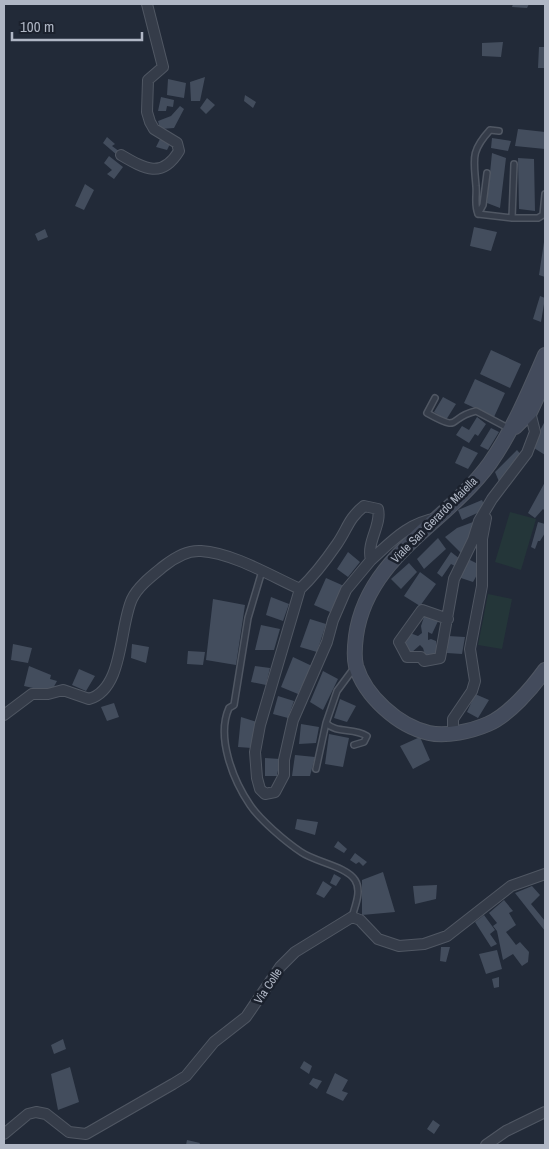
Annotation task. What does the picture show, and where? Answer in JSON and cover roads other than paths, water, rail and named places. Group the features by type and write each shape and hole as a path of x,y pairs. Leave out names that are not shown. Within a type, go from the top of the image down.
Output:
{"main road":[{"path":"510,430 545,355"},
{"path":"530,412 544,387"},
{"name":"Viale San Gerardo Maiella","path":"530,412 510,430 489,464 438,518 399,552 378,579 361,611 356,638 356,666 372,697 394,717 429,733 453,733 489,724 518,702 545,670"}],"street":[{"path":"121,155 150,169 160,170 168,167 179,151 178,143 154,129 147,112 148,80 163,67 147,4"},
{"path":"448,619 422,610 399,642 407,656 421,657 424,661 440,658 448,619 454,579 473,540 479,521 492,499 522,462 530,447 535,432 530,412"},
{"path":"371,560 372,538 379,514 378,509 364,506 352,516 338,543 313,576 300,589 260,725 255,752 258,784 260,789 266,794 274,792 284,775 284,760 294,720 328,642 334,620 346,590 371,560 410,526 420,521 438,518"},
{"path":"453,733 454,718 472,692 475,681 470,649 482,586 482,538 487,510"},
{"path":"4,715 32,694 48,694 64,690 89,698 104,691 115,668 126,615 133,597 168,562 187,552 201,551 252,565 300,589"},
{"path":"352,917 360,920 378,939 399,946 424,944 447,936 511,886 545,874"},
{"name":"Via Colle","path":"4,1134 28,1114 36,1112 46,1114 69,1132 86,1134 186,1076 214,1042 246,1017 280,967 295,952 352,917"},
{"path":"486,1145 506,1131 545,1112"}],"lane":[{"path":"478,214 475,208 477,187 473,165 474,153 490,130 500,131"},
{"path":"512,218 514,164"},
{"path":"478,214 483,204 487,173"},
{"path":"478,214 512,218 538,218 543,215 545,194"},
{"path":"434,398 427,413 447,424 454,424 476,411 510,430"},
{"path":"262,571 248,618 234,705 229,708 225,715 224,739 240,786 251,806 299,852 347,872 355,880 358,891 352,917"},
{"path":"316,770 326,722 337,691 356,666"},
{"path":"326,722 331,728 359,730 367,736 364,742 354,744"}]}
